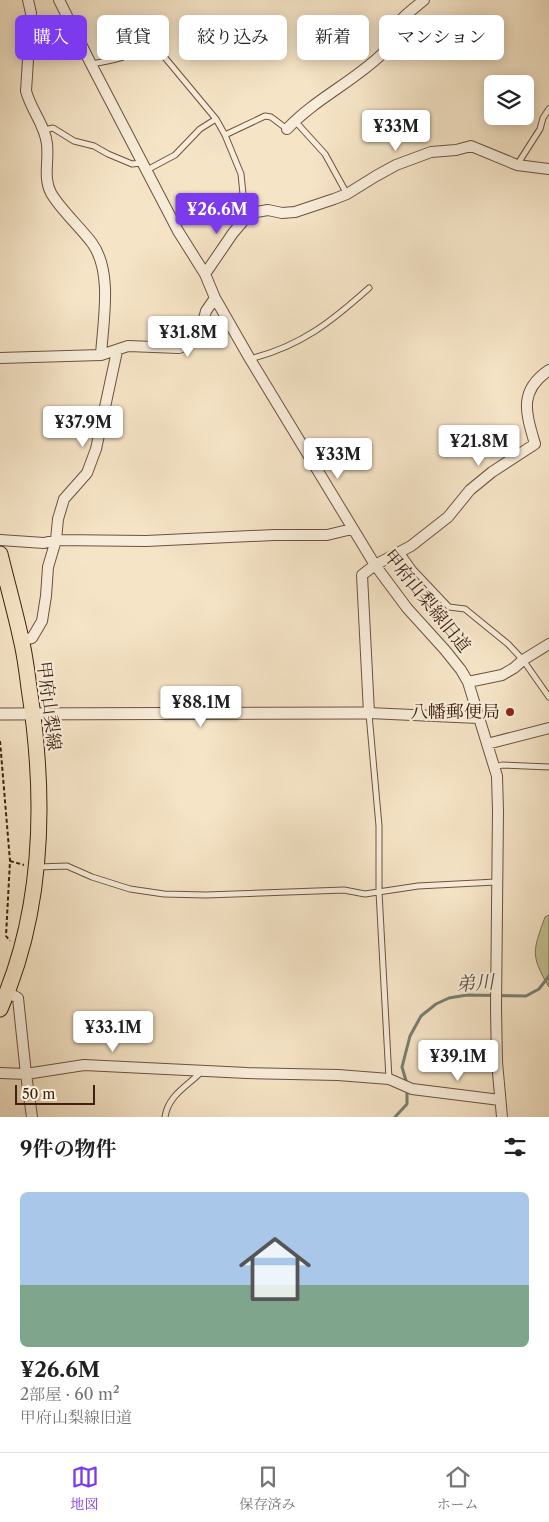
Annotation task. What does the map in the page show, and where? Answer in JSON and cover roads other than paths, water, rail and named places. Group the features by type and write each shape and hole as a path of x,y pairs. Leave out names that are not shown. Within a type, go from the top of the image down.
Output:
{"main road":[{"name":"甲府山梨線","path":"0,554 22,640 33,715 40,792 37,868 30,918 21,955 0,1009"}],"street":[{"path":"28,0 31,13 26,91 28,101 43,130 47,144 46,179 51,194 93,245 102,263 106,279 100,355"},
{"name":"甲府山梨線旧道","path":"59,0 90,64 178,231 205,274 215,298 250,359 375,565 408,608 461,670 468,682 496,776 498,811 496,1008 502,1117"},
{"path":"287,128 317,102 369,66 384,53 401,19 424,0"},
{"path":"205,274 233,233 250,214 268,210 282,213 295,212 347,194 396,165 431,152 456,150 472,146 517,164 549,169"},
{"path":"0,358 100,355 128,346 178,348 195,340 202,326 206,311 215,298"},
{"path":"22,640 32,638 42,621 48,567 56,540 58,519 64,500 87,472 96,449 117,351"},
{"path":"369,713 362,575 375,565 411,546 448,517 470,490 492,472 535,444 528,420 528,400 532,385 549,370"},
{"path":"0,540 44,543 56,540 146,541 274,535 328,536 352,529"},
{"path":"468,682 502,675 549,644"},
{"path":"0,714 369,713 478,718"},
{"path":"488,744 549,728"},
{"path":"8,992 18,998 32,1117"},
{"path":"0,1073 26,1074 84,1065 320,1074 393,1080 412,1089 500,1100"}],"lane":[{"path":"90,64 118,60 139,52 152,42 216,119 225,135 241,174 243,194 250,214"},
{"path":"517,164 540,129 543,118 549,109"},
{"path":"225,135 265,116 271,117 287,128"},
{"path":"43,130 53,128 74,142 94,146 132,164 144,166 175,154 200,129 216,119"},
{"path":"295,121 328,159 347,194"},
{"path":"250,359 274,353 318,330 370,288"},
{"path":"401,552 414,570 448,608 465,609 508,644 523,660 549,697"},
{"path":"369,713 379,826 378,892 393,1080"},
{"path":"494,767 502,765 549,767"},
{"path":"37,868 67,866 92,877 130,888 164,894 206,895 344,890 366,894 418,886 496,882"},
{"path":"165,1117 169,1102 173,1096 191,1083 202,1071"}],"waterway":[{"name":"弟川","path":"407,1084 402,1067 410,1036 421,1016 436,1004 449,998 467,995 526,996 539,989 549,976"},
{"name":"弟川","path":"395,1117 407,1104 407,1090"}],"place":[{"name":"八幡郵便局","path":"510,712"}]}
